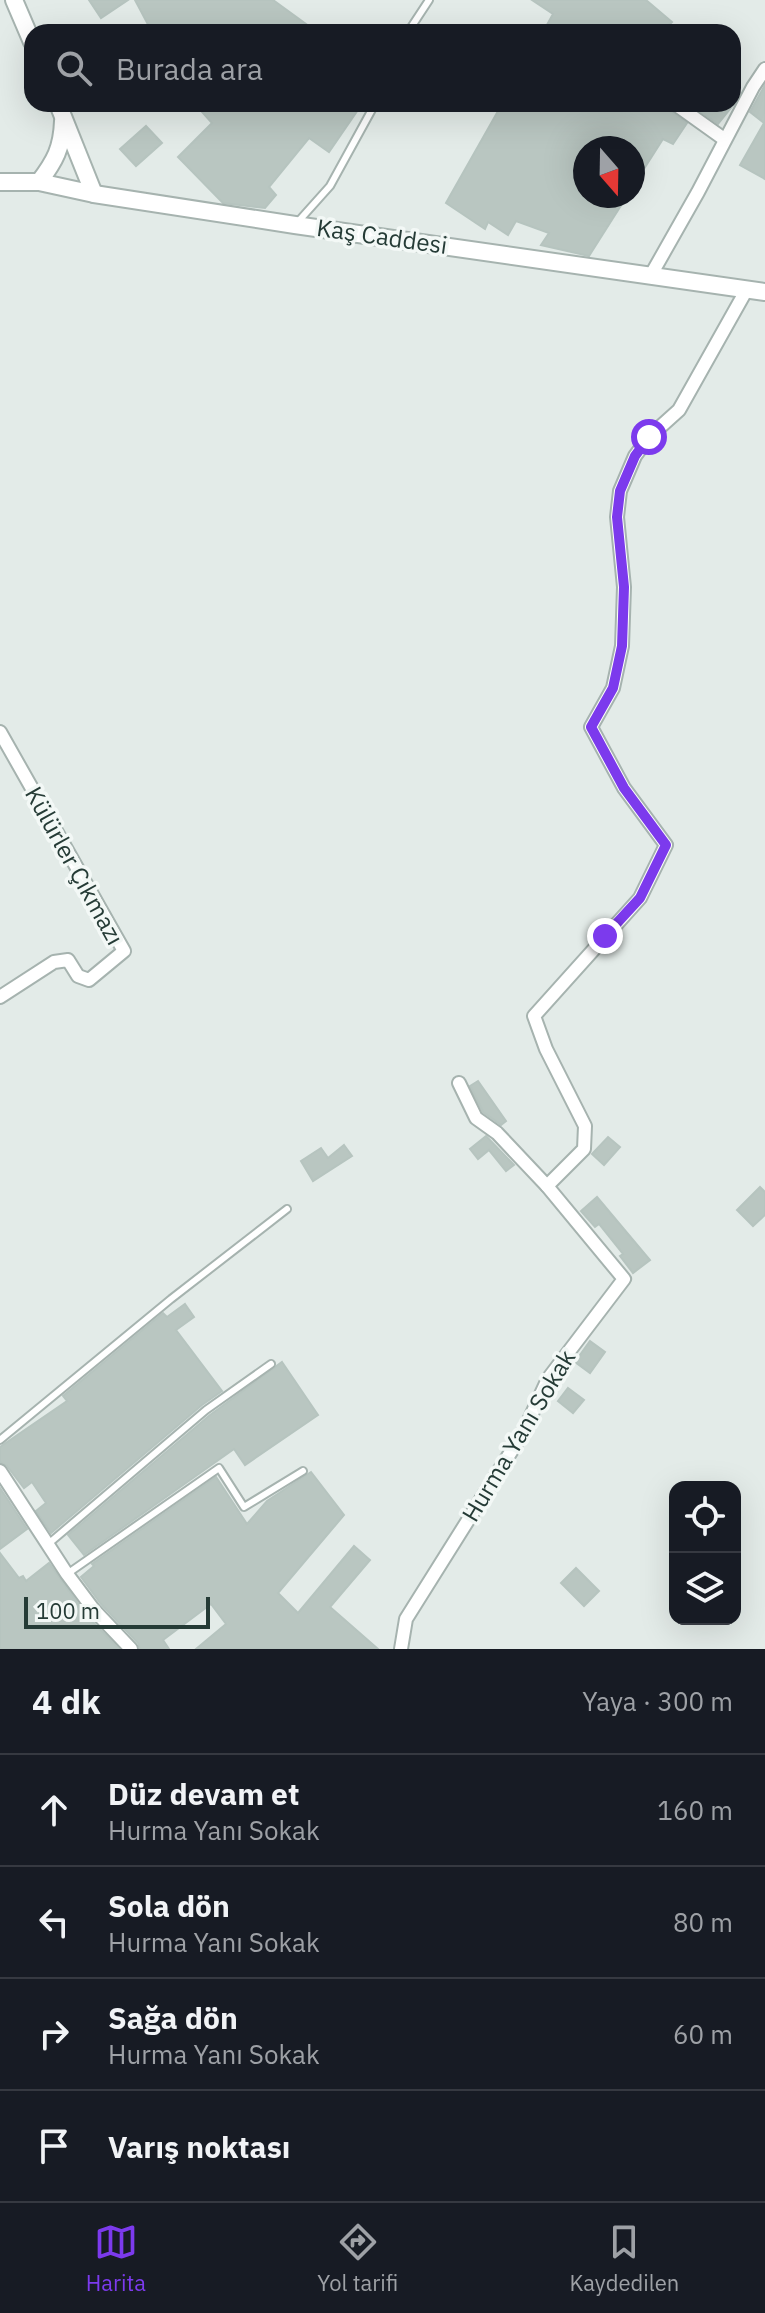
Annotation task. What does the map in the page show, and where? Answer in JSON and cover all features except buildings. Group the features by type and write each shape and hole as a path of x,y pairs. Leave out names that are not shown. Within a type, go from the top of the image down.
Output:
{"street":[{"path":"14,0 24,24"},
{"path":"741,109 765,69"},
{"path":"39,182 54,162 62,141 61,112"},
{"path":"62,112 94,194"},
{"path":"686,112 724,139"},
{"path":"651,275 739,112"},
{"name":"Kaş Caddesi","path":"0,182 39,182 94,194 295,225 765,292"},
{"path":"459,1083 476,1118 497,1133 547,1186 584,1149 585,1126 546,1049 534,1016 640,898 666,845 624,788 591,727 613,688 622,646 624,587 617,517 620,491 635,456 649,437 679,410 747,289"},
{"name":"Külürler Çıkmazı","path":"0,732 124,951 89,980 78,976 68,960 54,962 0,997"},
{"name":"Hurma Yanı Sokak","path":"401,1649 406,1619 524,1431 548,1379 624,1279 547,1186"},
{"path":"0,1471 67,1574 94,1610 131,1649"}],"lane":[{"path":"413,24 429,0"},
{"path":"295,225 330,186 371,112"},
{"path":"0,1440 171,1299 287,1209"},
{"path":"47,1545 206,1410 271,1364"},
{"path":"67,1574 219,1468 244,1507 303,1471"}],"route":[{"path":"605,936 640,898 666,845 624,788 591,727 613,688 622,646 624,587 617,517 620,491 635,456 649,437"}]}
